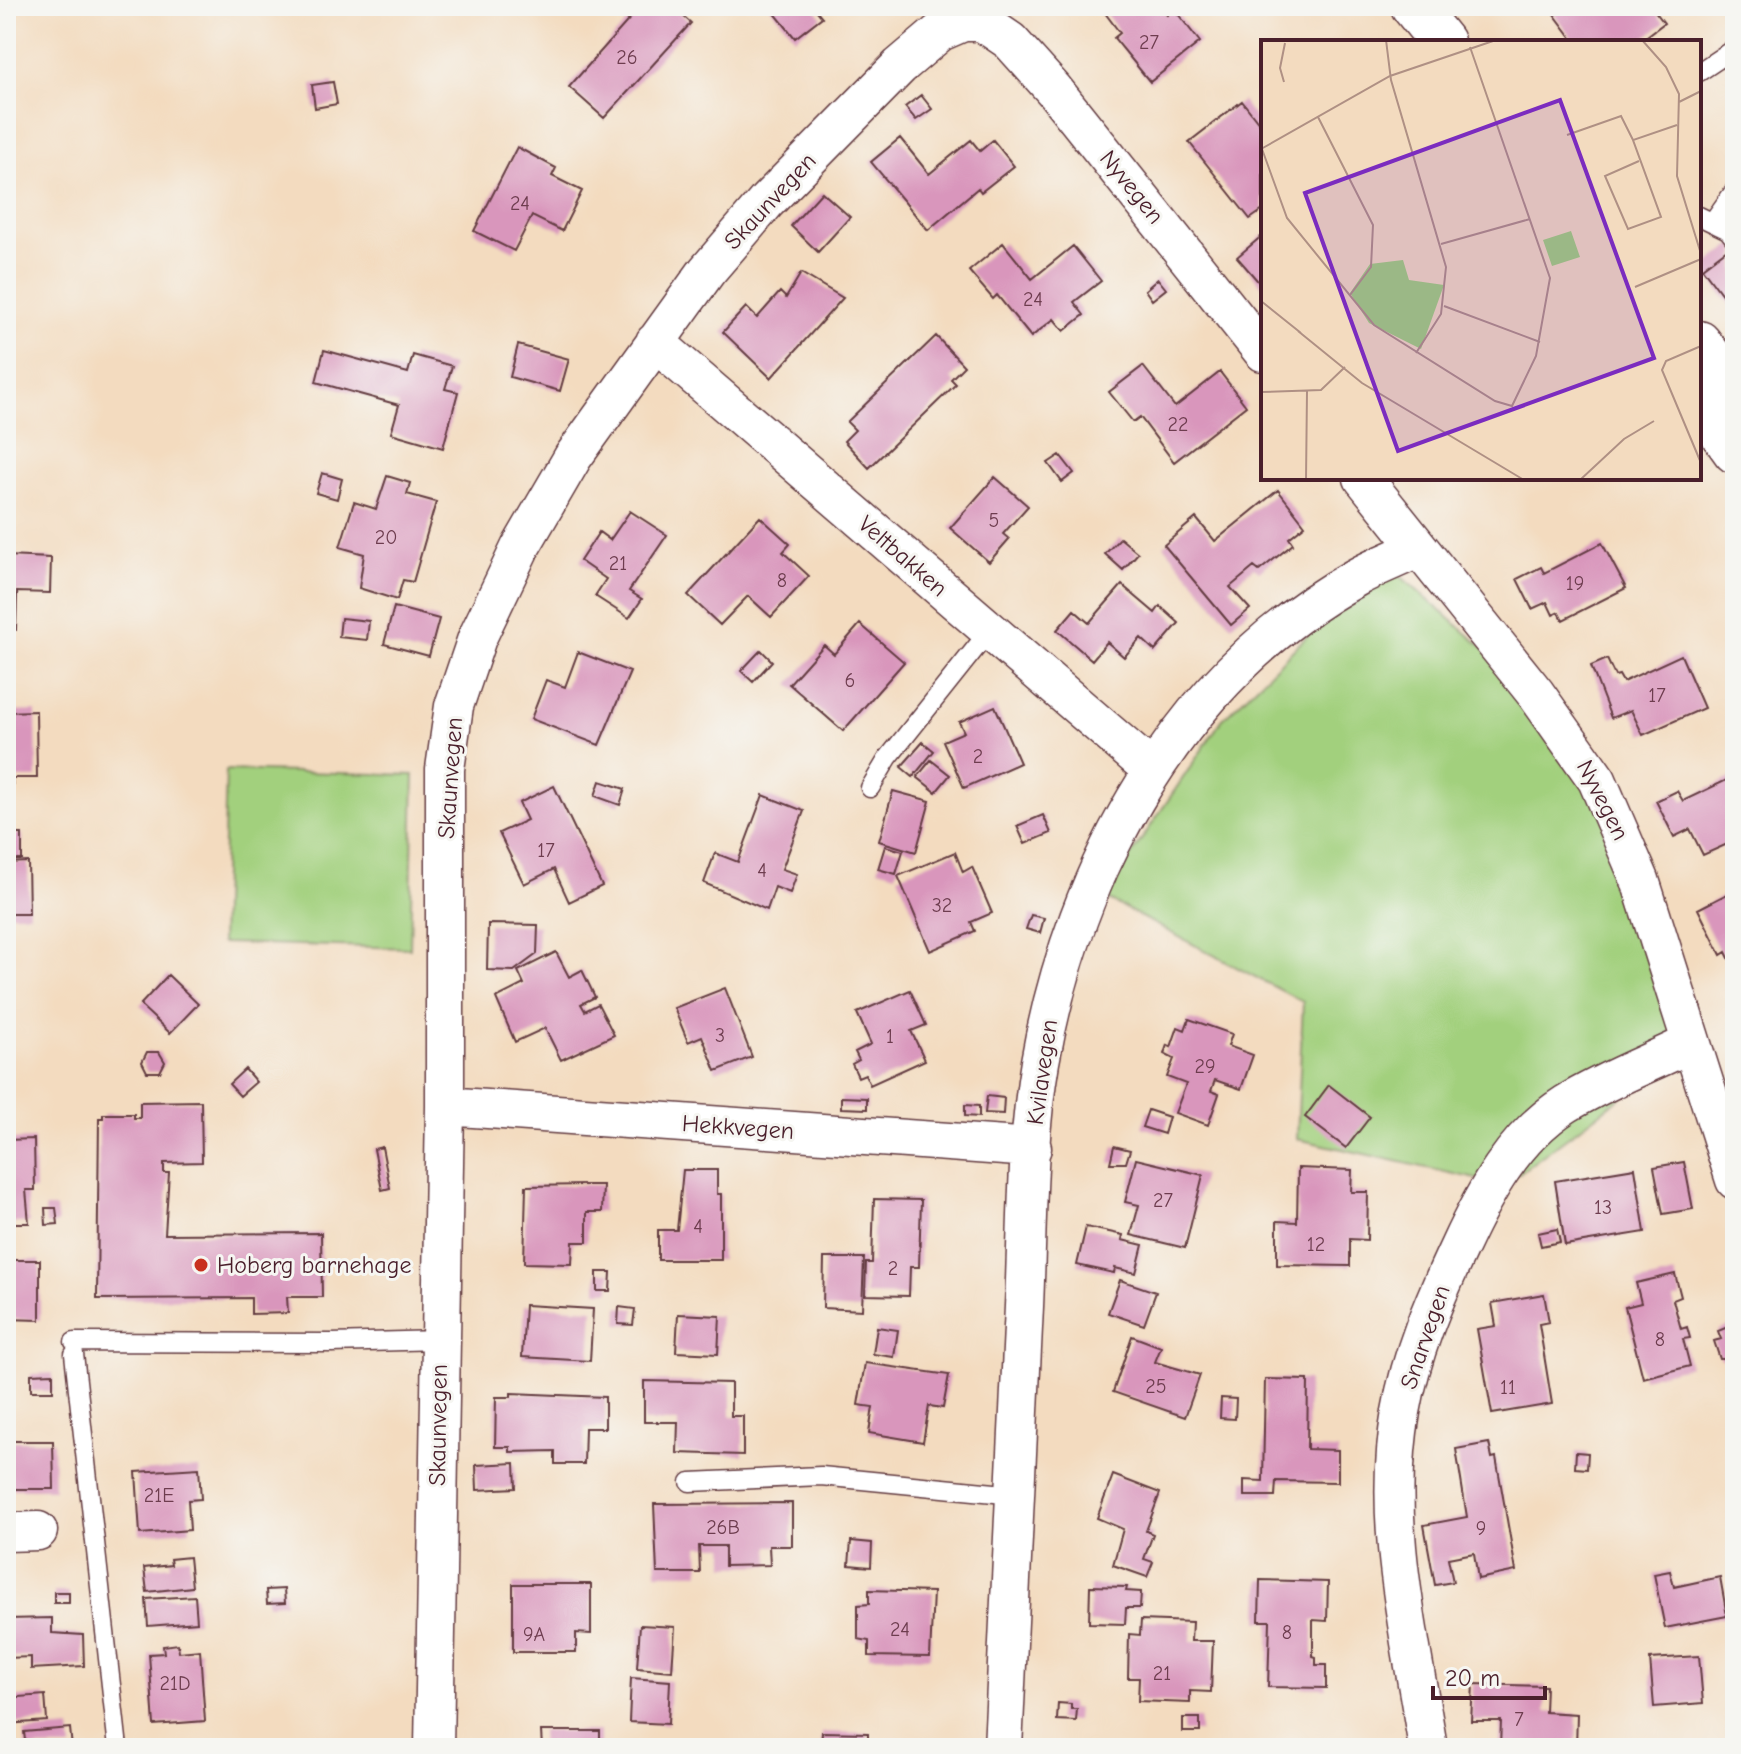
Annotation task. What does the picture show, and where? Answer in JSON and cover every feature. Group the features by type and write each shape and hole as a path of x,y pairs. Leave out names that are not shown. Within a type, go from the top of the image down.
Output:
{"main road":[{"path":"1413,6 1440,40"},
{"path":"1701,346 1735,389"},
{"path":"1701,404 1735,451"}],"street":[{"name":"Skaunvegen","path":"434,1748 445,1106 445,769 454,706 477,638 520,548 573,457 707,271 767,201 900,66 953,24 972,21 995,28"},
{"name":"Nyvegen","path":"995,28 1054,90 1261,349"},
{"name":"Veltbakken","path":"655,342 1152,770"},
{"name":"Nyvegen","path":"1365,480 1563,729 1597,780 1640,880 1691,1043 1726,1117 1735,1180"},
{"name":"Kvilavegen","path":"1003,1748 1032,1148 1039,1064 1064,956 1116,832 1152,770 1213,694 1295,618 1357,577 1419,548"},
{"name":"Snarvegen","path":"1428,1748 1395,1521 1395,1452 1401,1412 1423,1330 1488,1186 1533,1132 1565,1105 1691,1043"},
{"name":"Hekkvegen","path":"445,1106 1032,1148"}],"lane":[{"path":"1701,71 1735,48"},
{"path":"1735,190 1706,218 1735,239"},
{"path":"870,788 888,758 990,630"},
{"path":"118,1748 74,1348 439,1340"},
{"path":"690,1482 821,1476 1015,1495"}],"green space":[{"path":"1383,561 1500,662 1638,833 1689,1053 1667,1063 1503,1185 1297,1139 1303,1002 1103,897 1222,720"},
{"path":"226,770 414,775 410,948 221,943"}],"building":[{"path":"641,6 672,6 691,23 604,118 569,87"},
{"path":"769,6 813,6 822,17 795,38"},
{"path":"1106,6 1159,6 1167,15 1174,9 1200,42 1150,82 1114,38 1120,33 1102,9"},
{"path":"1548,6 1651,6 1664,23 1642,40 1574,40"},
{"path":"333,82 337,104 315,108 312,85"},
{"path":"921,95 932,109 916,120 905,107"},
{"path":"1242,101 1261,125 1261,211 1250,219 1189,142"},
{"path":"900,138 929,174 971,140 980,151 993,140 1014,166 981,192 978,188 928,230 871,162"},
{"path":"517,147 556,168 552,176 582,191 562,231 532,216 514,251 474,231"},
{"path":"822,192 850,217 818,252 791,226"},
{"path":"1261,237 1261,285 1237,257"},
{"path":"1003,243 1032,279 1073,246 1101,281 1074,302 1084,315 1064,331 1054,319 1031,337 997,295 993,299 969,271"},
{"path":"1735,243 1735,312 1702,268"},
{"path":"801,273 843,298 771,378 723,332 746,307 757,318 780,292 786,298"},
{"path":"1158,279 1166,289 1152,300 1145,290"},
{"path":"936,336 964,366 951,379 956,384 869,468 844,441 855,430 847,422"},
{"path":"518,345 569,359 560,391 510,377"},
{"path":"324,350 408,373 413,355 452,366 445,389 458,392 443,448 391,433 399,405 316,382"},
{"path":"1143,366 1175,407 1220,372 1246,406 1174,462 1140,417 1133,422 1109,392"},
{"path":"1060,455 1074,473 1062,482 1048,463"},
{"path":"322,473 342,479 337,499 316,493"},
{"path":"387,476 410,483 407,494 436,502 413,582 403,580 397,600 359,588 364,554 340,547 354,502 376,509"},
{"path":"995,477 1028,506 1003,534 1009,539 989,562 950,528"},
{"path":"1278,490 1305,525 1289,538 1293,544 1259,571 1254,567 1230,587 1250,609 1231,625 1164,545 1196,518 1215,541"},
{"path":"630,511 667,535 629,591 642,599 629,618 595,596 606,579 580,561 599,532 610,540"},
{"path":"760,517 790,544 783,552 809,576 771,617 748,596 720,625 688,595"},
{"path":"1120,538 1138,553 1123,570 1105,554"},
{"path":"1602,543 1626,588 1563,620 1559,612 1553,615 1547,602 1532,609 1517,579 1541,567 1544,573"},
{"path":"6,556 51,558 50,593 17,592 16,630 6,629"},
{"path":"1122,585 1155,613 1160,606 1179,623 1155,651 1141,638 1124,657 1107,642 1092,660 1057,630 1074,610 1089,623"},
{"path":"394,607 439,619 429,656 384,644"},
{"path":"341,618 369,621 367,640 339,637"},
{"path":"860,624 904,662 843,731 789,684 824,645 834,654"},
{"path":"761,650 772,661 753,682 741,671"},
{"path":"578,652 630,672 599,745 531,719 546,680 565,687"},
{"path":"1681,655 1704,708 1643,735 1631,710 1611,718 1591,666 1607,659 1615,676 1619,675 1623,682"},
{"path":"995,706 1020,763 964,788 943,741 964,732 959,722"},
{"path":"36,711 37,778 12,778 13,789 6,789 6,712"},
{"path":"923,742 934,751 913,777 901,767"},
{"path":"931,760 950,775 936,792 917,777"},
{"path":"1735,776 1735,834 1729,837 1732,842 1703,855 1690,829 1674,837 1656,801 1677,791 1683,801"},
{"path":"600,781 625,789 620,805 595,796"},
{"path":"554,786 602,886 569,902 554,869 524,884 499,833 527,820 519,803"},
{"path":"893,791 930,801 916,852 879,841"},
{"path":"763,795 804,811 782,869 797,874 790,893 775,887 767,910 704,883 715,853 738,862"},
{"path":"1043,815 1051,833 1025,844 1017,826"},
{"path":"6,834 22,834 22,860 6,860"},
{"path":"885,846 903,851 896,874 878,869"},
{"path":"955,852 963,872 972,867 992,913 971,922 975,931 930,951 898,876"},
{"path":"28,862 29,914 6,914 6,863"},
{"path":"1735,890 1735,970 1726,952 1721,955 1698,909"},
{"path":"1031,915 1044,918 1040,933 1026,929"},
{"path":"488,924 538,925 537,954 514,971 487,970"},
{"path":"556,952 569,977 582,970 595,997 581,1004 585,1011 598,1004 614,1035 561,1060 545,1028 515,1042 496,998 524,984 518,971"},
{"path":"6,954 10,954 11,1005 6,1005"},
{"path":"168,975 198,1004 170,1033 140,1005"},
{"path":"725,988 752,1057 716,1071 702,1036 688,1042 674,1008"},
{"path":"910,990 926,1025 911,1031 925,1060 870,1085 865,1074 858,1077 852,1064 859,1060 855,1052 871,1044 857,1013"},
{"path":"1189,1019 1232,1034 1228,1046 1253,1055 1241,1089 1215,1080 1211,1091 1219,1094 1208,1125 1175,1113 1186,1084 1167,1077 1174,1059 1164,1054 1167,1045 1171,1047 1178,1027 1185,1030"},
{"path":"6,1045 10,1045 10,1097 6,1097"},
{"path":"147,1052 159,1052 165,1062 160,1072 147,1072 142,1062"},
{"path":"245,1069 256,1082 240,1096 229,1084"},
{"path":"1329,1085 1370,1117 1346,1148 1305,1117"},
{"path":"987,1096 1004,1098 1003,1114 985,1113"},
{"path":"841,1097 867,1098 867,1109 841,1108"},
{"path":"201,1101 202,1162 164,1163 164,1173 169,1173 165,1234 321,1233 322,1297 287,1297 288,1313 251,1314 251,1298 97,1299 99,1118 103,1118 103,1114 134,1114 134,1118 140,1118 140,1102"},
{"path":"965,1105 979,1106 979,1117 965,1116"},
{"path":"1148,1110 1169,1117 1164,1134 1142,1127"},
{"path":"34,1139 35,1190 26,1190 29,1223 6,1223 6,1140"},
{"path":"1114,1146 1130,1150 1126,1163 1110,1163"},
{"path":"382,1147 390,1188 382,1190 374,1149"},
{"path":"1136,1159 1203,1175 1185,1248 1131,1235 1139,1205 1125,1202"},
{"path":"1684,1162 1693,1209 1663,1214 1654,1167"},
{"path":"1298,1168 1352,1170 1351,1192 1368,1192 1367,1240 1350,1239 1350,1266 1277,1265 1277,1221 1297,1222"},
{"path":"1635,1168 1645,1232 1565,1245 1555,1181"},
{"path":"683,1170 717,1170 717,1194 721,1194 721,1260 658,1260 658,1230 677,1230"},
{"path":"603,1185 602,1212 587,1212 587,1242 573,1242 572,1264 524,1263 526,1186"},
{"path":"874,1199 921,1200 919,1267 910,1267 909,1296 865,1295 866,1263 872,1263"},
{"path":"45,1208 56,1208 58,1224 46,1225"},
{"path":"1086,1227 1123,1235 1122,1240 1143,1245 1136,1273 1115,1268 1114,1273 1077,1265"},
{"path":"1557,1229 1560,1242 1541,1246 1538,1233"},
{"path":"824,1258 864,1258 862,1310 823,1308"},
{"path":"6,1260 40,1260 40,1320 6,1319"},
{"path":"597,1272 611,1272 610,1291 597,1291"},
{"path":"1675,1274 1681,1297 1673,1300 1681,1329 1687,1327 1690,1338 1683,1339 1690,1366 1643,1378 1625,1307 1641,1303 1636,1283"},
{"path":"1120,1280 1156,1292 1144,1325 1108,1313"},
{"path":"1544,1294 1549,1322 1539,1324 1552,1404 1492,1414 1477,1329 1496,1326 1492,1303"},
{"path":"525,1305 593,1309 590,1361 522,1357"},
{"path":"619,1307 635,1309 633,1325 618,1324"},
{"path":"678,1314 720,1316 718,1354 676,1352"},
{"path":"1735,1324 1735,1359 1720,1359 1714,1341 1721,1339 1718,1331"},
{"path":"877,1327 898,1330 894,1357 873,1354"},
{"path":"1132,1336 1161,1347 1155,1362 1200,1375 1185,1417 1113,1392"},
{"path":"865,1363 949,1375 943,1408 929,1406 923,1442 869,1433 873,1407 858,1405"},
{"path":"53,1373 53,1391 31,1391 31,1374"},
{"path":"1265,1379 1308,1380 1307,1449 1338,1450 1338,1482 1276,1481 1275,1496 1244,1496 1244,1480 1263,1481"},
{"path":"644,1381 731,1383 731,1416 743,1416 743,1455 677,1453 678,1422 644,1422"},
{"path":"511,1393 605,1397 605,1428 585,1428 584,1464 555,1464 555,1451 510,1452 510,1447 495,1447 496,1397 511,1397"},
{"path":"1221,1398 1236,1399 1235,1419 1220,1418"},
{"path":"6,1441 53,1441 54,1489 6,1489"},
{"path":"1489,1443 1492,1458 1496,1457 1516,1571 1478,1579 1474,1553 1448,1558 1453,1582 1435,1585 1424,1525 1467,1517 1456,1449"},
{"path":"1576,1452 1588,1453 1587,1469 1575,1468"},
{"path":"515,1463 516,1488 477,1490 476,1465"},
{"path":"199,1468 201,1499 188,1500 190,1530 140,1534 136,1472"},
{"path":"1113,1475 1160,1493 1146,1531 1153,1534 1144,1559 1153,1562 1147,1577 1113,1565 1123,1529 1097,1518"},
{"path":"792,1503 792,1546 769,1546 770,1565 725,1566 725,1546 699,1546 700,1573 657,1573 654,1504"},
{"path":"851,1541 872,1543 871,1567 849,1565"},
{"path":"189,1557 192,1587 147,1592 144,1568 171,1565 170,1559"},
{"path":"1670,1571 1674,1587 1720,1577 1727,1616 1665,1628 1654,1574"},
{"path":"1260,1580 1328,1582 1327,1621 1313,1620 1313,1656 1316,1657 1316,1665 1326,1665 1326,1688 1268,1687 1270,1621 1259,1621"},
{"path":"513,1584 591,1584 591,1634 576,1633 576,1652 513,1652"},
{"path":"1090,1586 1127,1587 1126,1591 1141,1592 1140,1608 1126,1608 1125,1624 1089,1623"},
{"path":"284,1589 285,1603 267,1604 266,1590"},
{"path":"869,1590 933,1592 930,1657 869,1656 869,1641 858,1639 858,1605 869,1604"},
{"path":"54,1592 69,1592 69,1603 54,1603"},
{"path":"195,1596 197,1622 148,1626 146,1599"},
{"path":"52,1618 52,1633 83,1635 84,1666 31,1669 31,1657 6,1658 6,1619"},
{"path":"1141,1620 1192,1622 1191,1641 1213,1641 1211,1692 1190,1691 1190,1703 1138,1701 1139,1678 1128,1678 1129,1634 1140,1635"},
{"path":"640,1625 675,1627 672,1671 637,1668"},
{"path":"178,1644 179,1652 200,1650 205,1721 154,1725 149,1654 164,1653 163,1646"},
{"path":"1699,1656 1703,1703 1654,1707 1650,1659"},
{"path":"631,1678 670,1681 668,1724 629,1722"},
{"path":"1473,1684 1546,1686 1545,1712 1577,1714 1576,1748 1500,1748 1501,1721 1471,1721"},
{"path":"45,1695 47,1721 6,1724 6,1698"},
{"path":"1058,1703 1071,1704 1071,1709 1077,1709 1076,1721 1057,1720"},
{"path":"1183,1718 1200,1718 1200,1732 1183,1732"},
{"path":"70,1728 72,1748 26,1748 24,1732"},
{"path":"541,1731 600,1731 600,1748 542,1748"},
{"path":"822,1732 868,1733 868,1748 821,1748"}],"place":[{"name":"Hoberg barnehage","path":"201,1265"}]}
